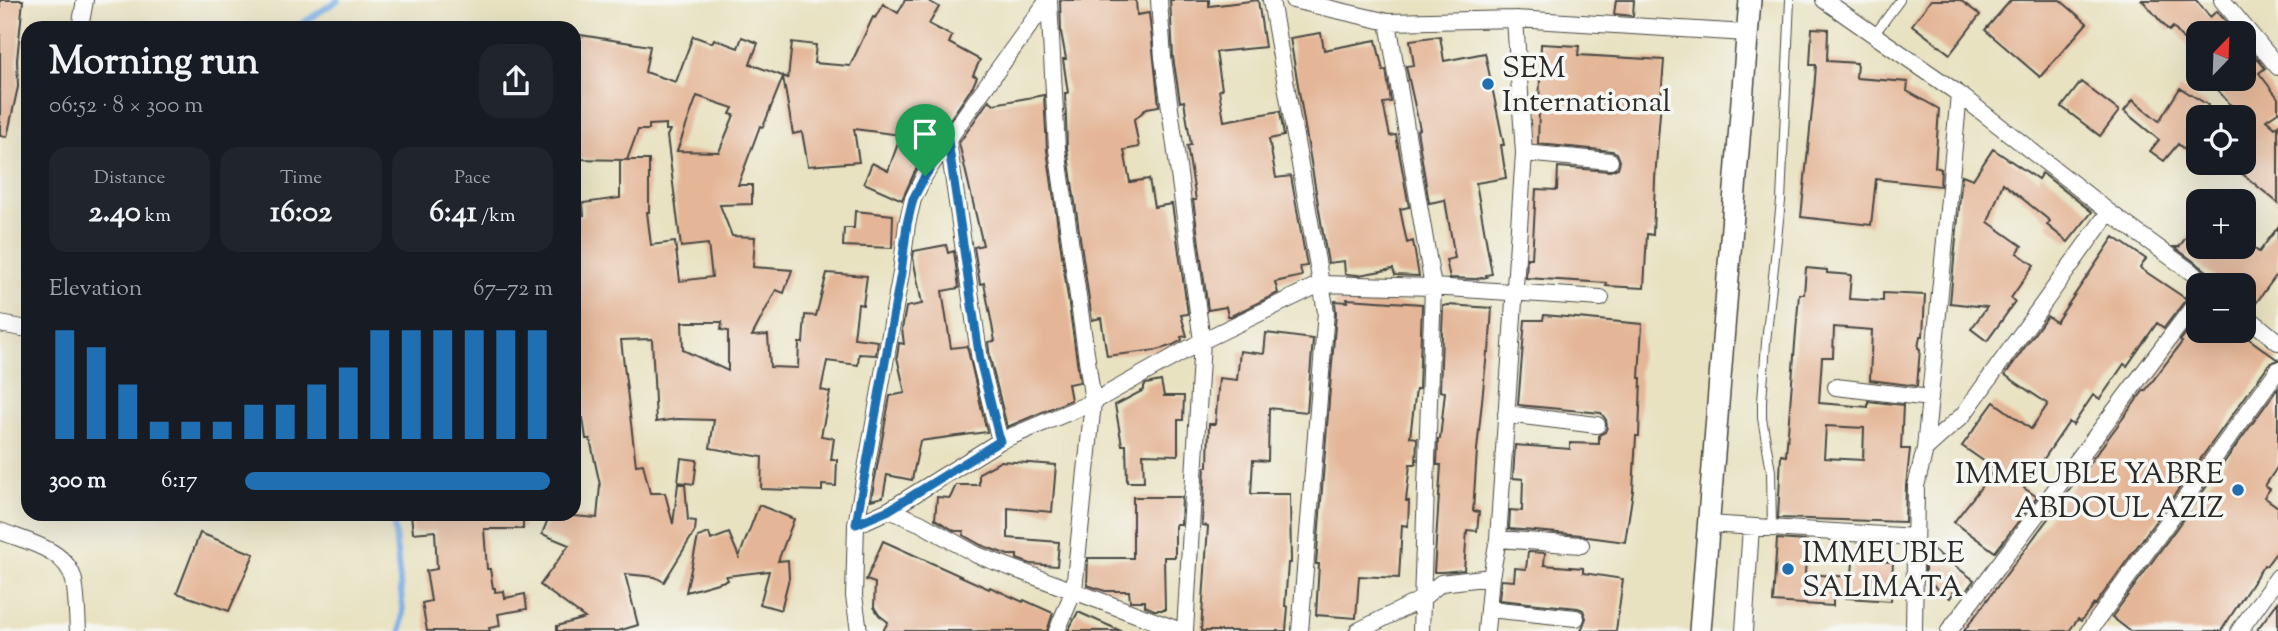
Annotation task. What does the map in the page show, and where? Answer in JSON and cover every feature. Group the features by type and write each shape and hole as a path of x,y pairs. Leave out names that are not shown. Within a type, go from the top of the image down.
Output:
{"main road":[{"path":"1700,631 1751,0"}],"street":[{"path":"81,21 85,0"},
{"path":"859,631 854,596 856,524 913,199 948,141 1049,0"},
{"path":"1049,0 1057,149 1093,402 1074,590 1057,631"},
{"path":"889,510 920,523 977,555 1183,631 1202,341 1163,58 1158,0"},
{"path":"1272,0 1326,312 1300,631"},
{"path":"1293,0 1388,22 1515,19 1747,33"},
{"path":"1824,0 1959,94 2109,212 2193,273"},
{"path":"2222,0 2278,67"},
{"path":"1486,631 1498,539 1524,153 1515,19"},
{"path":"1388,22 1433,287 1421,631"},
{"path":"1914,631 1916,486 1925,449 1959,94"},
{"path":"948,141 980,360 1000,441"},
{"path":"1524,153 1610,161"},
{"path":"1925,449 1963,415 2109,212"},
{"path":"856,524 889,510 1000,441 1093,402 1202,341 1320,284 1433,287 1601,298"},
{"path":"1950,631 2186,316"},
{"path":"0,324 21,328"},
{"path":"2256,324 2278,342"},
{"path":"2089,631 2278,370"},
{"path":"1836,387 1930,398"},
{"path":"1506,414 1597,425"},
{"path":"1708,524 1915,537"},
{"path":"1744,631 1751,527"},
{"path":"0,531 52,552 69,567 74,581 78,631"},
{"path":"1498,539 1581,545"},
{"path":"1357,631 1420,600 1441,583 1491,577"},
{"path":"2239,631 2278,578"},
{"path":"1489,609 1576,618"}],"lane":[{"path":"1772,528 1771,471 1762,402 1781,201 1790,0"},
{"path":"1874,35 1900,0"}],"building":[{"path":"0,0 23,0 17,60 18,87 7,137 0,136"},
{"path":"905,0 927,0 939,7 929,24 952,36 949,43 980,60 973,75 977,77 973,86 940,134 936,132 931,147 915,171 902,200 864,183 872,163 888,171 901,135 854,129 859,162 808,166 802,132 793,134 783,77 763,127 760,126 738,185 752,185 752,204 720,205 732,236 755,237 753,267 792,270 784,293 776,290 752,336 768,335 770,367 798,368 799,343 803,343 805,315 816,316 827,273 867,276 863,305 858,304 854,338 878,341 876,355 859,354 858,365 827,361 821,390 830,392 821,436 834,438 831,460 837,460 836,486 822,485 822,491 761,489 762,457 710,448 714,420 677,419 656,422 652,339 621,340 636,465 643,464 650,493 665,493 673,524 678,484 685,484 688,520 696,521 695,531 664,582 655,577 625,574 638,625 618,631 557,631 557,626 585,618 540,585 569,545 542,534 547,521 581,521 581,517 597,518 600,485 590,439 586,439 581,418 581,215 584,215 583,203 620,198 620,160 627,160 581,159 581,35 650,46 645,72 676,82 693,36 712,43 714,39 738,48 742,37 758,43 750,64 788,78 792,42 816,45 814,63 850,66 873,17 875,18 883,4 898,13","holes":["697,96 733,108 730,114 734,115 719,152 677,151","666,124 666,130 670,130 667,136 681,247 708,244 712,277 680,281 675,242 651,245 647,212 649,160 627,160 638,130 649,130 649,125","682,322 722,322 721,330 728,331 728,371 683,350"]},
{"path":"1060,0 1136,0 1137,15 1149,13 1159,106 1147,108 1134,120 1139,147 1124,150 1130,182 1149,179 1154,207 1172,204 1188,314 1181,315 1187,336 1181,337 1182,340 1173,345 1157,350 1107,356 1101,318 1092,320 1067,148 1065,93 1068,93"},
{"path":"1170,0 1209,0 1209,6 1258,0 1265,47 1216,52 1224,121 1280,111 1284,136 1269,139 1276,178 1291,176 1307,266 1300,267 1302,276 1275,282 1278,293 1231,316 1228,316 1226,307 1208,310 1187,146 1191,145 1184,101 1180,102 1173,57"},
{"path":"1616,0 1634,0 1633,16 1614,14"},
{"path":"1931,0 1960,0 1980,15 1950,54 1912,25"},
{"path":"2011,0 2060,0 2087,23 2040,77 1985,30"},
{"path":"2142,0 2196,0 2210,17 2217,11 2226,21 2186,21 2186,43 2173,27 2169,31"},
{"path":"1812,28 1828,29 1827,61 1857,63 1856,78 1908,82 1907,91 1939,109 1935,167 1941,169 1940,186 1876,179 1871,225 1801,217 1816,65 1810,65"},
{"path":"1321,33 1324,50 1376,40 1383,71 1386,70 1391,102 1383,103 1390,136 1396,135 1409,207 1400,209 1407,243 1413,241 1419,276 1395,275 1393,269 1359,275 1345,274 1344,261 1328,263 1290,38"},
{"path":"1440,36 1444,61 1485,53 1504,145 1501,145 1506,178 1476,183 1492,274 1476,279 1450,278 1446,260 1455,258 1445,200 1429,203 1417,130 1420,129 1406,66 1414,65 1410,40"},
{"path":"1541,44 1579,46 1578,55 1664,60 1653,235 1647,234 1644,288 1526,278 1527,258 1532,258 1536,189 1557,190 1558,167 1610,171 1618,168 1620,161 1617,153 1612,151 1538,144"},
{"path":"2256,57 2265,68 2259,73 2278,98 2278,112 2266,120 2275,128 2278,125 2278,203 2244,175 2256,175 2256,105 2231,105 2218,91 2256,91"},
{"path":"2081,82 2119,111 2100,136 2062,107"},
{"path":"2180,88 2208,105 2186,105 2186,151 2178,144 2164,161 2150,151 2159,140 2124,111 2133,100 2159,121"},
{"path":"1044,95 1047,150 1080,382 1068,384 1071,400 1007,427 990,358 988,342 995,341 984,283 980,284 974,247 983,245 959,143 989,100 994,104"},
{"path":"1993,149 2038,179 2042,173 2092,212 2068,242 2047,225 2050,221 2003,183 1988,222 2022,246 2017,253 2034,265 2011,298 2015,302 1987,341 1971,329 1987,307 1950,303 1962,175 1973,179"},
{"path":"855,211 893,215 892,248 843,246 844,228 854,228"},
{"path":"2278,227 2278,273 2256,303 2256,273 2210,273 2190,259 2256,259 2256,250 2259,252"},
{"path":"2114,237 2146,259 2140,268 2186,297 2164,328 2157,323 2100,399 2093,395 2073,425 2069,422 2024,488 2037,497 1995,552 1954,522 1995,469 1962,446 1994,402 2031,429 2048,404 2005,375 2047,316 2056,322"},
{"path":"2186,237 2186,256 2174,247 2179,247"},
{"path":"946,245 948,253 954,251 959,288 942,291 951,348 967,346 987,432 920,441 912,480 887,475 883,497 871,500 890,396 905,393 897,357 899,343 904,344 902,329 906,307 922,304 914,251"},
{"path":"1806,268 1851,275 1849,299 1883,301 1883,293 1925,295 1923,336 1920,336 1918,348 1917,386 1870,380 1872,330 1834,327 1833,357 1822,357 1819,403 1868,407 1868,401 1903,405 1901,449 1910,449 1905,522 1778,518 1781,455 1786,456 1799,294 1804,294","holes":["1826,426 1864,428 1863,460 1824,458"]},
{"path":"1347,299 1422,304 1419,389 1416,389 1410,437 1417,438 1416,464 1410,464 1406,501 1409,501 1408,526 1402,525 1399,578 1359,576 1356,618 1316,615 1319,564 1316,564 1335,301 1348,302"},
{"path":"1443,306 1492,308 1477,450 1473,511 1479,512 1477,531 1467,530 1464,570 1434,572 1441,465 1437,465 1438,439 1445,392 1440,391"},
{"path":"1544,315 1642,324 1639,436 1636,436 1633,491 1625,542 1582,535 1509,529 1510,510 1522,511 1523,479 1513,478 1515,445 1570,449 1570,443 1599,444 1599,435 1605,432 1607,427 1601,413 1518,405 1525,320 1543,320"},
{"path":"1266,333 1313,339 1307,412 1269,408 1268,461 1253,460 1251,494 1290,494 1291,563 1288,563 1286,631 1201,631 1208,526 1202,525 1205,467 1208,467 1209,424 1215,424 1219,378 1237,380 1240,351 1264,354"},
{"path":"2186,333 2186,343 2255,343 2278,360 2269,364 2081,621 2078,619 2069,631 1964,631 2182,342 2180,341"},
{"path":"1161,381 1164,396 1184,396 1183,420 1178,420 1178,455 1143,454 1144,482 1127,482 1126,445 1122,445 1115,405 1144,390 1146,384"},
{"path":"2278,388 2278,466 2265,486 2270,489 2264,497 2278,507 2278,550 2266,566 2264,565 2221,631 2130,631 2112,617"},
{"path":"681,458 697,460 694,484 678,482"},
{"path":"1001,461 1056,465 1052,512 1008,508 1008,538 1059,542 1057,566 1031,564 1017,559 1017,555 1008,555 981,545 963,535 964,531 955,531 935,519 937,497 950,498 956,485 979,485 979,473"},
{"path":"1133,497 1182,497 1181,524 1175,526 1175,557 1164,557 1165,610 1154,610 1145,606 1145,601 1130,601 1129,591 1105,591 1087,585 1088,558 1133,558"},
{"path":"759,505 794,519 778,561 788,560 789,578 781,610 760,604 769,571 726,576 728,580 686,592 698,537 709,533 711,540 729,533 739,557"},
{"path":"412,521 523,521 523,529 484,529 487,569 490,569 495,592 504,591 505,598 525,594 527,609 498,614 500,626 489,628 490,631 427,631 422,603 431,601 426,571 437,569 435,531 413,533"},
{"path":"200,533 254,554 229,611 177,593"},
{"path":"1777,539 1807,541 1805,574 1852,577 1853,560 1893,562 1891,601 1833,597 1833,606 1773,602"},
{"path":"883,541 989,589 990,587 1053,613 1047,631 883,631 888,622 874,607 875,583 866,580"},
{"path":"1932,549 1974,580 1963,595 1955,590 1950,598 1925,580 1925,559"},
{"path":"1528,552 1545,553 1544,565 1583,568 1583,573 1623,579 1616,631 1581,631 1586,618 1583,610 1578,608 1499,600 1501,580 1514,581 1515,568 1526,569"},
{"path":"2278,602 2278,631 2256,631"},
{"path":"1078,612 1121,631 1068,631"}],"waterway":[{"path":"306,21 338,0"},
{"path":"394,521 403,611 401,631"}],"place":[{"name":"SEM International","path":"1488,84"},
{"name":"IMMEUBLE YABRE ABDOUL AZIZ","path":"2238,490"},
{"name":"IMMEUBLE SALIMATA","path":"1788,569"}],"route":[{"path":"948,141 980,360 1000,441 889,510 856,524 901,273 907,224 913,199 925,176 948,141"}]}
